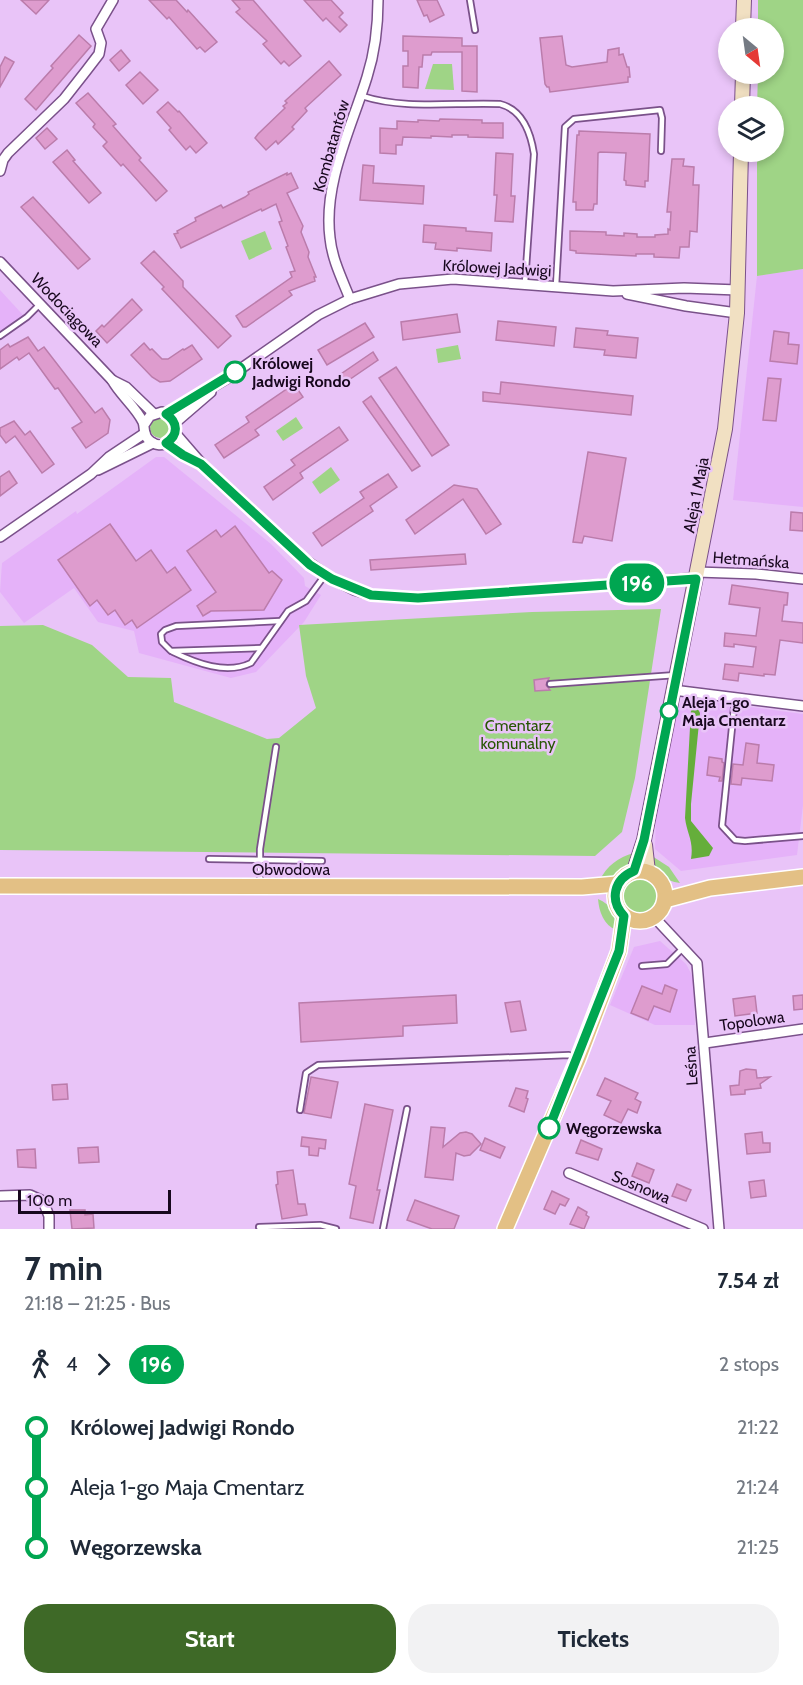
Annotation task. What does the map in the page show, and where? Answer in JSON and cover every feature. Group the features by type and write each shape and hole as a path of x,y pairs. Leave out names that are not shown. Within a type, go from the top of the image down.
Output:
{"main road":[{"path":"619,951 647,919 659,913 664,893 657,878 641,872 628,874 616,892 616,906 624,916 647,919"},
{"path":"664,893 803,877"},
{"name":"Obwodowa","path":"0,886 582,887 616,892"},
{"path":"505,1229 578,1059 619,951 624,916"}],"street":[{"path":"0,171 8,153 64,99 99,54 101,43 96,29 113,0"},
{"name":"Kombatantów","path":"350,299 333,257 328,218 333,182 375,50 378,0"},
{"path":"743,18 744,0"},
{"name":"Aleja 1 Maja","path":"641,872 644,840 725,429 737,313 741,162"},
{"name":"Wodociągowa","path":"0,262 112,380 145,429"},
{"name":"Królowej Jadwigi","path":"166,414 226,379 300,326 333,307 390,286 429,281 480,280 613,291 686,306 737,313"},
{"name":"Królowej Jadwigi","path":"613,291 684,288 738,290"},
{"name":"Królowej Jadwigi","path":"175,428 226,379"},
{"name":"Wodociągowa","path":"112,380 126,387 154,414"},
{"path":"91,474 145,429 150,416 166,414 201,464 301,557 325,575 354,590 371,595 403,598 697,575"},
{"path":"166,443 175,428"},
{"path":"145,429 153,443"},
{"path":"0,537 91,474 153,443 166,443 201,464"},
{"name":"Hetmańska","path":"697,575 756,574 803,579"},
{"path":"673,690 803,706"},
{"name":"Leśna","path":"647,919 683,948 697,963 719,1229"},
{"name":"Topolowa","path":"705,1042 803,1029"},
{"name":"Sosnowa","path":"569,1173 703,1229"},
{"path":"0,1196 30,1195 43,1201 49,1229"}],"lane":[{"path":"470,0 475,30"},
{"path":"361,96 376,100 435,104 500,104 509,107 521,117 529,134 534,154 525,284"},
{"path":"556,286 565,127 574,119 660,110 663,118 661,151"},
{"path":"0,336 27,317 40,304"},
{"path":"280,621 176,626 161,634 162,642 171,651 207,666 242,668 250,663 288,611 306,601 325,575"},
{"path":"171,651 261,648"},
{"path":"550,684 676,675"},
{"path":"735,698 722,825 735,840 803,836"},
{"path":"260,887 260,849 276,747"},
{"path":"209,860 322,861"},
{"path":"642,966 668,964 683,948"},
{"path":"300,1110 306,1073 318,1065 448,1058 569,1055 578,1059"},
{"path":"383,1229 407,1109"},
{"path":"259,1227 320,1225 336,1229"}],"shaded area":[{"path":"803,269 803,507 733,500 757,276"},
{"path":"0,290 23,315 0,331"},
{"path":"156,457 164,457 271,544 304,578 305,586 321,595 304,622 256,672 231,678 139,653 134,631 98,622 74,588 24,623 0,592 2,563 76,511 77,514"},
{"path":"683,698 803,714 803,805 797,855 681,871 655,849 656,813 673,720"},
{"path":"660,941 686,964 693,977 695,1025 655,1025 610,1005 634,947"}],"green space":[{"path":"758,0 803,0 803,269 757,276 757,162 784,162 784,96 757,96 758,84 784,84 784,18 758,18"},
{"path":"433,64 452,64 454,90 425,89"},
{"path":"265,231 272,249 249,260 241,241"},
{"path":"458,345 461,359 438,363 436,349"},
{"path":"296,417 303,428 283,441 276,431"},
{"path":"160,418 167,421 170,428 167,435 160,438 153,435 150,428 153,421"},
{"path":"331,467 340,480 320,494 312,482"},
{"name":"Cmentarz komunalny","path":"661,609 635,778 622,832 595,856 0,850 0,626 43,625 92,645 128,677 171,678 174,702 267,739 279,738 316,708 306,676 299,625 532,612"},
{"path":"691,709 698,709 700,713 691,821 713,848 709,856 691,859 691,842 685,818"},
{"path":"634,853 629,864 621,873 599,881 613,863"},
{"path":"652,856 669,867 680,883 661,875 655,867"},
{"path":"639,879 652,884 657,897 652,910 639,915 626,910 621,897 626,884"},
{"path":"598,899 612,911 616,930 603,918"}],"building":[{"path":"21,0 49,0 36,14"},
{"path":"149,0 176,0 217,42 205,52 200,47 197,49 169,17 167,19"},
{"path":"232,0 253,0 301,56 289,66 284,61 281,64 263,44 267,41 236,12 240,9"},
{"path":"304,0 331,0 343,13 339,17 347,25 340,32 326,18 323,21"},
{"path":"417,0 437,0 444,15 430,22 427,15 424,16"},
{"path":"79,35 91,46 36,110 25,99"},
{"path":"403,36 462,38 462,46 477,46 477,92 462,91 462,52 432,52 431,55 423,55 422,67 419,67 418,88 403,87 403,66 408,66 408,51 403,51"},
{"path":"562,36 566,65 572,67 607,62 608,50 619,48 619,55 623,54 627,67 629,67 628,82 550,92 549,87 545,84 540,38"},
{"path":"121,50 130,61 119,71 110,60"},
{"path":"5,57 14,62 0,87 0,67"},
{"path":"329,61 341,75 305,108 307,111 292,127 294,129 278,144 276,141 266,150 255,138 285,108 283,106 287,103 285,101"},
{"path":"140,72 158,90 143,104 126,85"},
{"path":"88,93 116,124 113,126 141,158 139,160 167,191 156,201 123,164 121,166 103,146 107,142 93,127 95,124 76,103"},
{"path":"168,102 207,143 196,153 190,146 186,150 157,112"},
{"path":"440,119 503,123 503,138 468,137 468,135 431,136 431,138 403,137 402,145 396,145 396,154 380,153 380,128 397,129 397,121 418,122 418,120 439,121"},
{"path":"47,128 57,139 45,149 36,138"},
{"path":"579,131 650,134 648,181 645,181 645,187 626,185 624,180 626,153 600,152 598,153 597,204 594,204 593,210 576,210 576,202 573,202"},
{"path":"67,150 75,160 73,161 101,193 89,203 53,162"},
{"path":"496,153 513,154 511,196 515,196 513,222 495,221"},
{"path":"672,159 684,159 683,166 694,167 693,185 699,185 697,232 690,231 689,247 680,247 679,258 654,257 654,254 636,254 636,256 576,253 570,250 570,231 606,232 606,235 624,236 624,233 637,234 637,237 668,234 671,212 667,212"},
{"path":"363,165 374,166 373,183 424,186 423,204 360,200"},
{"path":"287,173 287,175 291,173 298,188 287,193 303,226 301,232 309,252 308,257 316,277 314,277 315,281 289,291 292,295 243,327 236,316 292,277 290,272 295,271 286,247 288,246 279,222 282,221 276,204 181,248 174,234 196,221 195,218 221,205 223,208 245,197 249,194 248,192"},
{"path":"33,197 90,259 78,269 21,207"},
{"path":"424,225 466,228 466,231 492,233 491,251 435,249 436,243 423,242"},
{"path":"154,251 183,281 183,287 231,336 218,348 162,289 164,287 141,263"},
{"path":"132,299 142,310 107,343 96,331 102,325 104,327"},
{"path":"457,314 460,332 403,340 401,322"},
{"path":"498,321 556,327 554,346 496,340"},
{"path":"365,323 374,337 327,365 318,350"},
{"path":"576,328 608,331 607,335 638,338 636,358 604,355 605,350 574,347"},
{"path":"774,331 789,333 788,344 799,345 797,364 770,361"},
{"path":"28,337 38,351 44,347 95,413 102,408 110,420 108,433 86,448 72,428 82,422 29,353 19,360 17,357 0,369 0,350 8,344 10,347"},
{"path":"144,343 162,359 168,359 192,345 202,359 170,381 160,382 131,355"},
{"path":"373,352 378,360 343,384 338,376"},
{"path":"396,367 449,445 432,456 379,378"},
{"path":"768,378 781,379 776,421 763,420"},
{"path":"501,382 633,396 631,415 483,401 483,392 500,394"},
{"path":"294,384 303,397 255,430 259,435 224,458 215,445 249,422 246,417"},
{"path":"371,396 420,466 412,471 363,402"},
{"path":"14,421 25,435 30,431 54,464 42,473 15,436 6,443 0,435 0,428"},
{"path":"339,427 348,440 300,473 303,478 273,500 264,487 295,465 291,460"},
{"path":"588,452 626,458 612,541 584,536 582,543 573,542"},
{"path":"9,471 17,483 0,496 0,477"},
{"path":"388,474 397,487 370,506 373,511 322,546 313,533 364,498 360,492"},
{"path":"454,485 477,489 501,524 486,534 463,499 415,534 406,520"},
{"path":"791,512 803,513 803,531 790,530"},
{"path":"110,524 136,561 151,550 167,573 175,567 191,590 137,628 132,620 125,625 115,610 108,615 97,600 90,606 58,560"},
{"path":"235,526 269,573 272,571 282,580 264,610 211,611 203,616 197,606 216,592 187,551 216,530 221,537"},
{"path":"465,554 466,564 371,570 370,560"},
{"path":"732,585 788,593 782,621 803,623 803,643 780,640 775,675 739,673 738,681 723,679 725,664 753,667 756,647 734,644 734,647 724,646 725,633 756,636 760,608 729,604"},
{"path":"549,678 546,685 550,690 535,691 534,680"},
{"path":"746,743 759,745 757,763 774,765 772,781 742,778 741,785 731,784 733,764 743,765"},
{"path":"709,757 722,759 724,763 722,781 719,781 720,777 707,775"},
{"path":"665,985 677,990 670,1012 654,1006 648,1020 631,1013 642,986 662,994"},
{"path":"456,995 457,1023 403,1026 403,1036 301,1042 299,1003"},
{"path":"803,995 803,1009 794,1010 793,996"},
{"path":"755,996 757,1013 735,1016 733,999"},
{"path":"520,1001 526,1030 511,1032 505,1003"},
{"path":"756,1070 757,1078 770,1077 760,1084 761,1088 745,1090 745,1094 731,1095 730,1086 739,1085 740,1071"},
{"path":"311,1077 338,1082 331,1118 304,1113"},
{"path":"605,1078 638,1093 635,1099 641,1102 637,1113 628,1109 621,1123 604,1115 611,1101 597,1095"},
{"path":"67,1084 68,1099 53,1100 52,1085"},
{"path":"516,1088 528,1091 524,1112 509,1106"},
{"path":"365,1104 393,1110 377,1190 380,1190 373,1223 350,1218 356,1186 349,1184"},
{"path":"431,1127 445,1128 443,1147 460,1133 466,1132 472,1134 481,1144 470,1155 464,1156 456,1153 453,1180 425,1177"},
{"path":"762,1132 763,1143 770,1143 770,1152 747,1154 745,1134"},
{"path":"302,1137 326,1140 325,1149 319,1148 318,1156 309,1155 309,1147 301,1146"},
{"path":"485,1138 505,1147 500,1158 480,1150"},
{"path":"581,1140 602,1149 598,1160 576,1153"},
{"path":"98,1147 99,1162 79,1163 78,1148"},
{"path":"35,1149 36,1168 18,1167 17,1150"},
{"path":"637,1163 654,1170 649,1183 632,1176"},
{"path":"293,1170 298,1204 305,1204 307,1215 282,1219 276,1185 278,1184 277,1172"},
{"path":"764,1180 766,1196 751,1198 749,1182"},
{"path":"677,1184 691,1190 686,1201 672,1196"},
{"path":"552,1191 569,1199 565,1206 560,1204 555,1214 544,1209"},
{"path":"415,1200 459,1216 454,1229 432,1229 407,1220"},
{"path":"578,1207 587,1212 586,1215 589,1217 584,1229 570,1224"},
{"path":"70,1210 85,1210 85,1215 93,1214 94,1228 72,1229"}],"bus line":[{"name":"196","path":"235,372 166,414 173,419 176,427 174,436 166,443 201,464 301,557 325,575 354,590 371,595 418,598 696,579 644,840 634,871 622,878 615,892 616,906 624,916 619,951 549,1128"}],"place":[{"name":"Królowej Jadwigi Rondo","path":"235,372"},
{"name":"Aleja 1-go Maja Cmentarz","path":"669,711"},
{"name":"Węgorzewska","path":"549,1128"}]}
